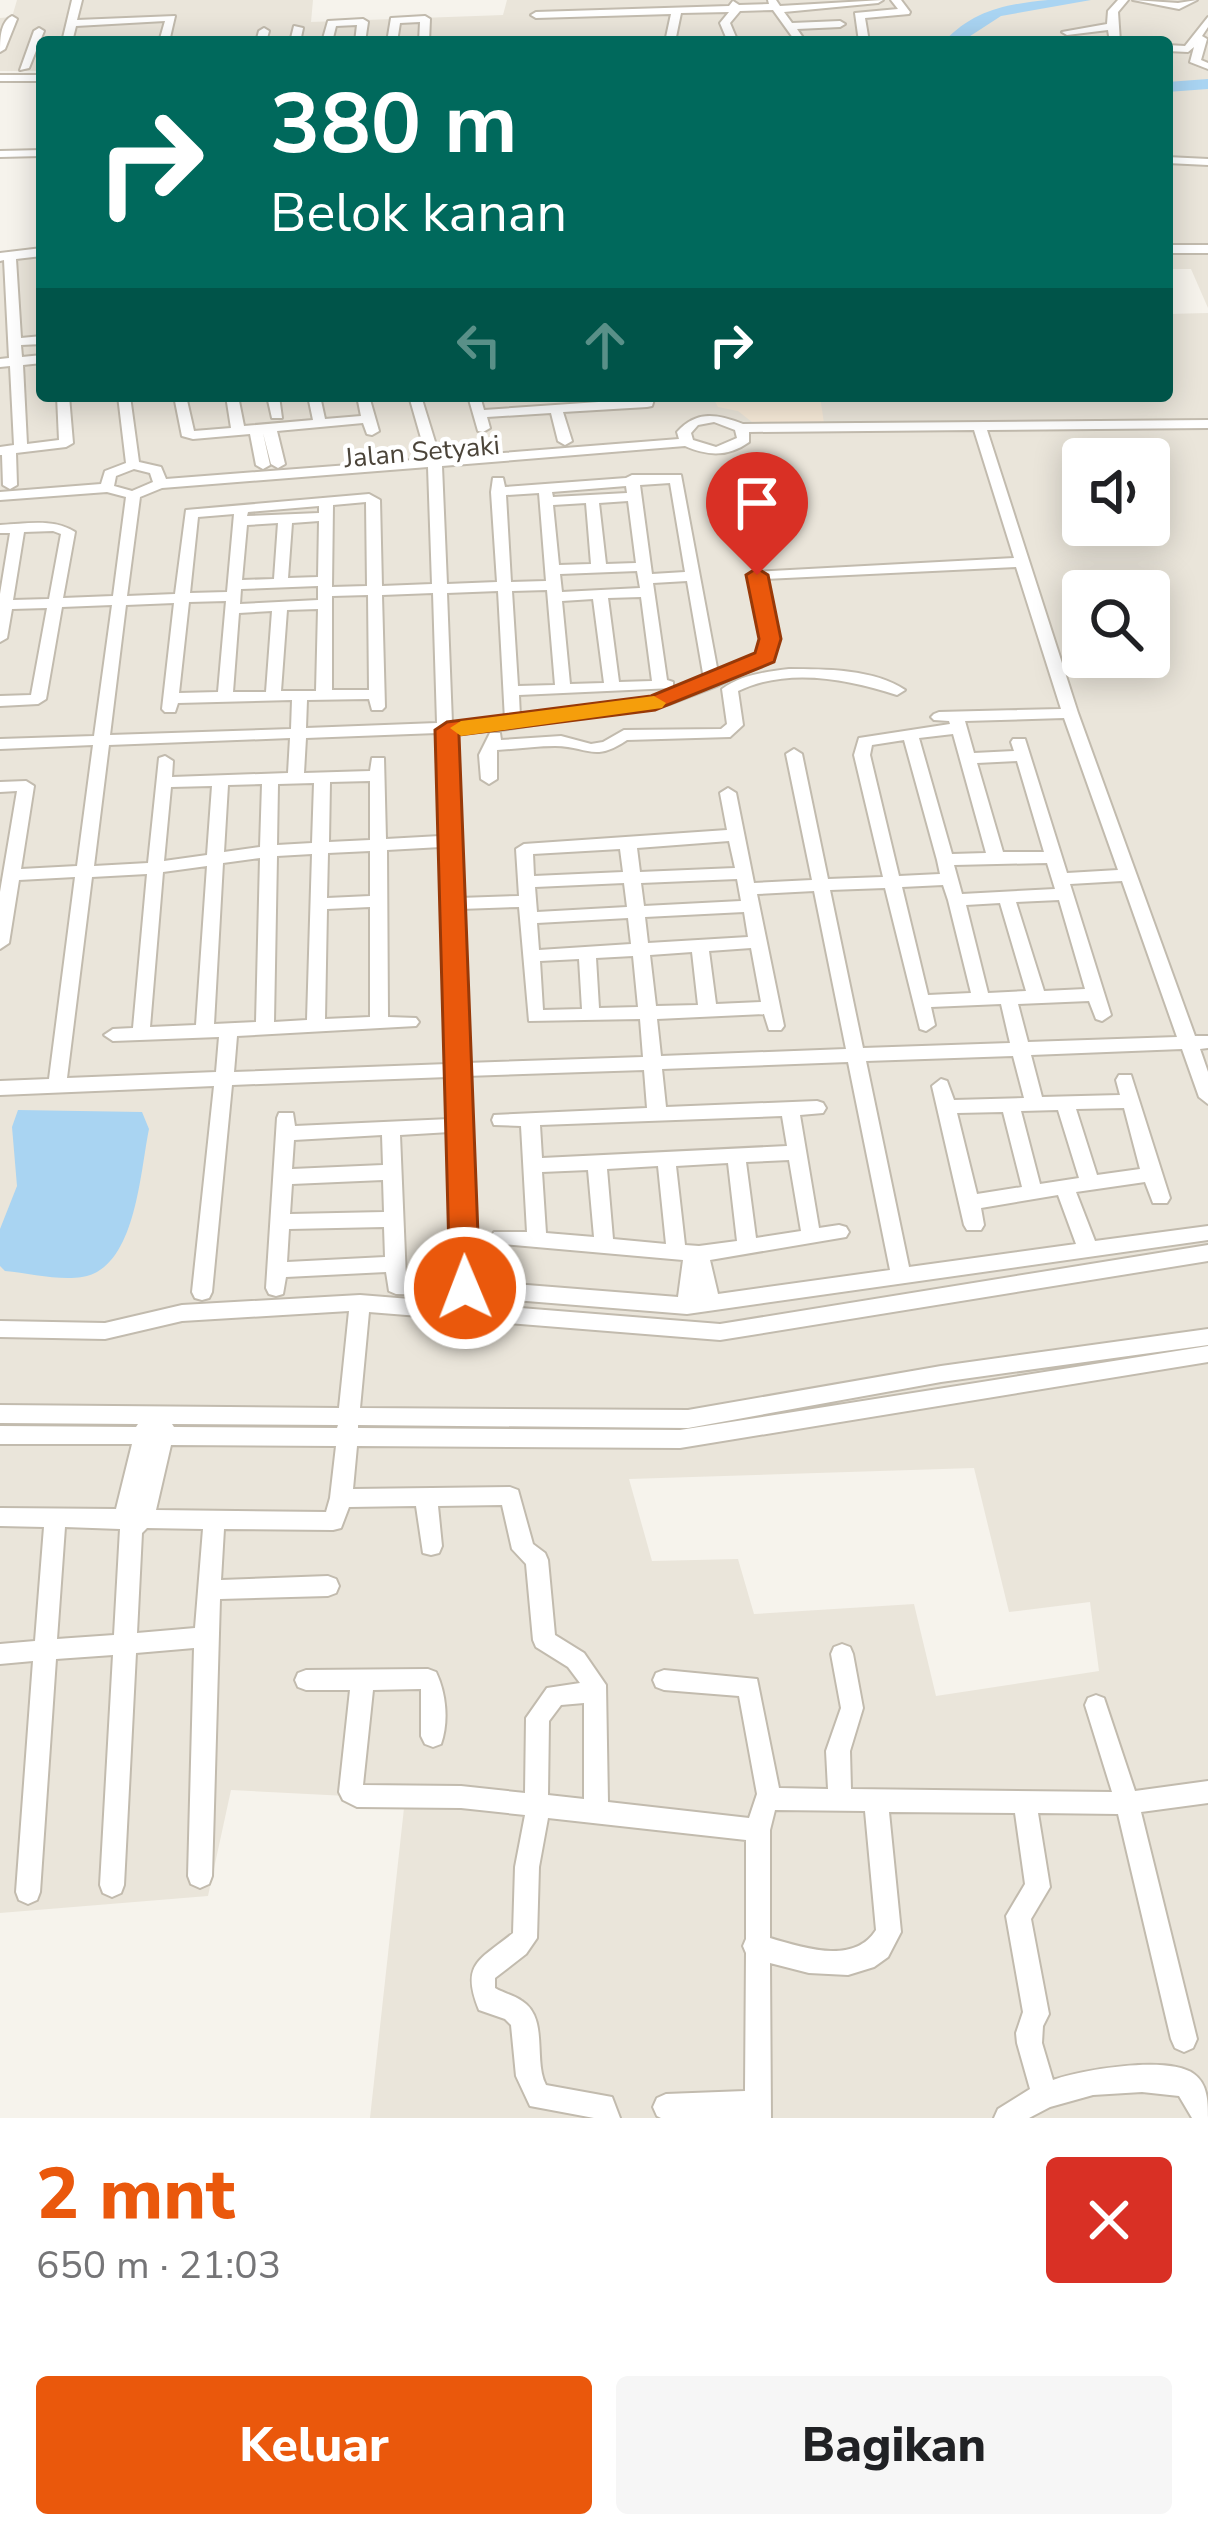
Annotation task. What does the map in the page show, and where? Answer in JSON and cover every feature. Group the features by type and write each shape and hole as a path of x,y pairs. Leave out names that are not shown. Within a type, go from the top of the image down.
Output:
{"street":[{"path":"70,36 77,0"},
{"path":"536,15 878,0"},
{"path":"863,36 859,14 905,12 896,0"},
{"path":"1079,36 1114,34 1113,10 1124,0"},
{"path":"1138,0 1179,6 1192,0"},
{"path":"730,36 725,23 734,4"},
{"path":"775,5 797,36"},
{"path":"671,36 676,12"},
{"path":"75,23 137,25 171,18 166,36"},
{"path":"393,36 395,20 425,19 424,36"},
{"path":"0,49 12,20"},
{"path":"1173,48 1188,49 1208,20"},
{"path":"102,36 107,21"},
{"path":"329,36 332,23 363,22 360,36"},
{"path":"790,26 840,24"},
{"path":"296,36 298,28"},
{"path":"1208,30 1194,56 1196,63 1208,65"},
{"path":"37,36 39,31"},
{"path":"25,68 36,39"},
{"path":"0,68 36,68"},
{"path":"0,78 36,78"},
{"path":"1173,160 1208,161 1203,146"},
{"path":"0,154 36,153"},
{"path":"1173,249 1208,249"},
{"path":"0,638 7,529 4,491 10,450 20,432 15,342 3,255 36,253"},
{"path":"15,342 36,340"},
{"path":"0,363 36,360"},
{"path":"10,450 68,441 64,402"},
{"path":"125,402 133,465"},
{"path":"181,402 187,433 268,424 317,410 370,425 364,402"},
{"path":"233,402 237,426"},
{"path":"272,402 268,424 281,510 281,582"},
{"path":"418,402 434,457 465,1288"},
{"path":"476,402 481,421 524,403 562,409 600,402"},
{"path":"562,409 586,489 598,569"},
{"path":"685,436 694,422 712,411 742,433 1208,434"},
{"path":"237,426 268,424"},
{"path":"981,431 1208,424"},
{"path":"981,431 1070,713 1126,871 1198,1042 1208,1096"},
{"path":"0,434 20,432"},
{"path":"57,1084 133,496 159,478 685,436 716,451 731,448 742,433"},
{"path":"4,491 107,483 133,465"},
{"path":"133,465 159,478"},
{"path":"489,778 488,748 495,745 561,741 591,749 608,746 624,735 725,734 735,725 728,693 718,683 679,482 667,477 632,479 546,495 498,486 514,723"},
{"path":"632,479 660,685"},
{"path":"107,483 133,496"},
{"path":"586,489 635,497"},
{"path":"546,495 563,688"},
{"path":"374,500 377,701 324,695 225,697 170,704 189,516 281,510 326,509 374,500"},
{"path":"324,695 326,509"},
{"path":"225,697 240,514"},
{"path":"0,701 37,708 68,532 62,527 7,529"},
{"path":"0,744 447,730 655,703 718,683 766,657 770,639 757,575 1022,562"},
{"path":"553,584 598,569 645,580"},
{"path":"3,605 233,596 281,582 324,592 553,584 600,594 645,580 694,576"},
{"path":"233,596 280,606 324,592"},
{"path":"600,594 612,687"},
{"path":"274,696 280,606"},
{"path":"766,657 782,677"},
{"path":"511,691 854,675 897,690"},
{"path":"296,777 300,696"},
{"path":"926,1025 861,747 865,741 910,735 952,720 1070,713"},
{"path":"952,720 969,758 996,858"},
{"path":"495,726 495,745"},
{"path":"910,735 981,998"},
{"path":"969,758 1021,749 1102,1015"},
{"path":"794,754 901,1276"},
{"path":"141,1033 165,761"},
{"path":"0,943 7,879 30,766"},
{"path":"163,782 322,776 378,768 380,1023"},
{"path":"316,1025 322,776"},
{"path":"265,1028 270,778"},
{"path":"205,1030 220,780"},
{"path":"0,787 26,786"},
{"path":"728,793 773,1017 708,1011 591,1015 535,1027 524,849 576,836 628,843 736,835"},
{"path":"686,815 689,838"},
{"path":"7,879 155,872 218,856 270,850 450,841"},
{"path":"628,843 657,1115"},
{"path":"527,901 632,878 747,889 892,881 996,858 1058,875 1126,871"},
{"path":"956,900 1006,897 1058,875"},
{"path":"452,904 527,901 635,913 747,889"},
{"path":"1006,897 1036,997"},
{"path":"322,904 379,902"},
{"path":"532,956 758,942"},
{"path":"700,947 708,1011"},
{"path":"587,953 591,1015"},
{"path":"921,1001 1093,994"},
{"path":"1008,998 1034,1102"},
{"path":"113,1035 410,1022"},
{"path":"202,1292 229,1030"},
{"path":"0,1088 1198,1042"},
{"path":"1125,1080 1160,1198"},
{"path":"940,1086 974,1225"},
{"path":"1066,1102 1090,1184"},
{"path":"946,1107 1130,1102"},
{"path":"1010,1103 1033,1192"},
{"path":"501,1120 817,1108"},
{"path":"790,1109 811,1235"},
{"path":"530,1119 537,1240"},
{"path":"394,1264 277,1279 286,1126 391,1129 460,1124"},
{"path":"391,1129 394,1264 396,1286 401,1288 465,1288 687,1306 1208,1233"},
{"path":"534,1165 797,1153"},
{"path":"736,1154 747,1246"},
{"path":"666,1157 690,1252 710,1304"},
{"path":"597,1162 604,1245"},
{"path":"284,1177 392,1172"},
{"path":"970,1202 1151,1174"},
{"path":"1065,1187 1088,1250"},
{"path":"282,1222 394,1219"},
{"path":"501,1237 690,1252 839,1232"},
{"path":"687,1306 690,1252"},
{"path":"0,1329 105,1331 182,1313 360,1304 720,1332 1208,1253"},
{"path":"0,1517 323,1524 339,1514 360,1304"},
{"path":"0,1414 155,1426 661,1439 749,1418 1200,1346"},
{"path":"0,1435 155,1426"},
{"path":"112,1885 133,1521 155,1426"},
{"path":"426,1495 431,1546"},
{"path":"341,1498 510,1496 521,1545 537,1560 544,1640 576,1660 590,1675 596,1692 596,1814"},
{"path":"28,1892 55,1518"},
{"path":"200,1876 214,1522"},
{"path":"209,1589 328,1586"},
{"path":"0,1654 206,1637"},
{"path":"840,1801 838,1751 852,1708 842,1654"},
{"path":"306,1680 428,1679 433,1690 433,1736"},
{"path":"664,1680 748,1686 770,1797"},
{"path":"362,1682 351,1792 357,1796 461,1797 758,1830"},
{"path":"596,1692 555,1695 540,1712 525,1938 490,1960 483,1972 483,1990 488,2001 520,2015 527,2078 534,2092 539,2097 603,2106 607,2118"},
{"path":"1096,1705 1127,1803 1184,2039"},
{"path":"770,1797 1127,1803 1208,1792"},
{"path":"666,2107 758,2111 758,1830 761,1807 770,1797"},
{"path":"755,1946 827,1964 859,1960 880,1948 890,1932 876,1802"},
{"path":"1025,1804 1038,1887 1018,1916 1036,2014 1027,2028 1028,2040 1045,2095"},
{"path":"1007,2118 1045,2095 1077,2087 1164,2079 1186,2084 1205,2118"}],"shaded area":[{"path":"17,0 313,0 311,22 503,15 507,0 1208,0 1208,308 1191,269 1173,269 1173,36 36,36 36,71 0,71 0,18 12,17"},
{"path":"36,251 36,402 1173,402 1173,314 1208,313 1208,2118 370,2118 405,1799 231,1790 208,1896 0,1913 0,252","holes":["974,1468 1009,1612 1090,1602 1099,1671 936,1696 914,1604 754,1614 738,1559 652,1561 629,1479"]},
{"path":"715,402 821,402 824,423 757,426 738,411 718,407"}],"water":[{"path":"18,1110 142,1112 149,1129 132,1216 114,1257 100,1270 64,1278 5,1271 0,1266 0,1229 17,1186 12,1127"}],"waterway":[{"path":"958,36 995,13 1084,0"},
{"path":"1173,87 1208,84"}],"slow traffic":[{"path":"461,728 654,703"}],"route":[{"path":"465,1288 447,730 655,703 766,657 770,639 757,575"}]}
